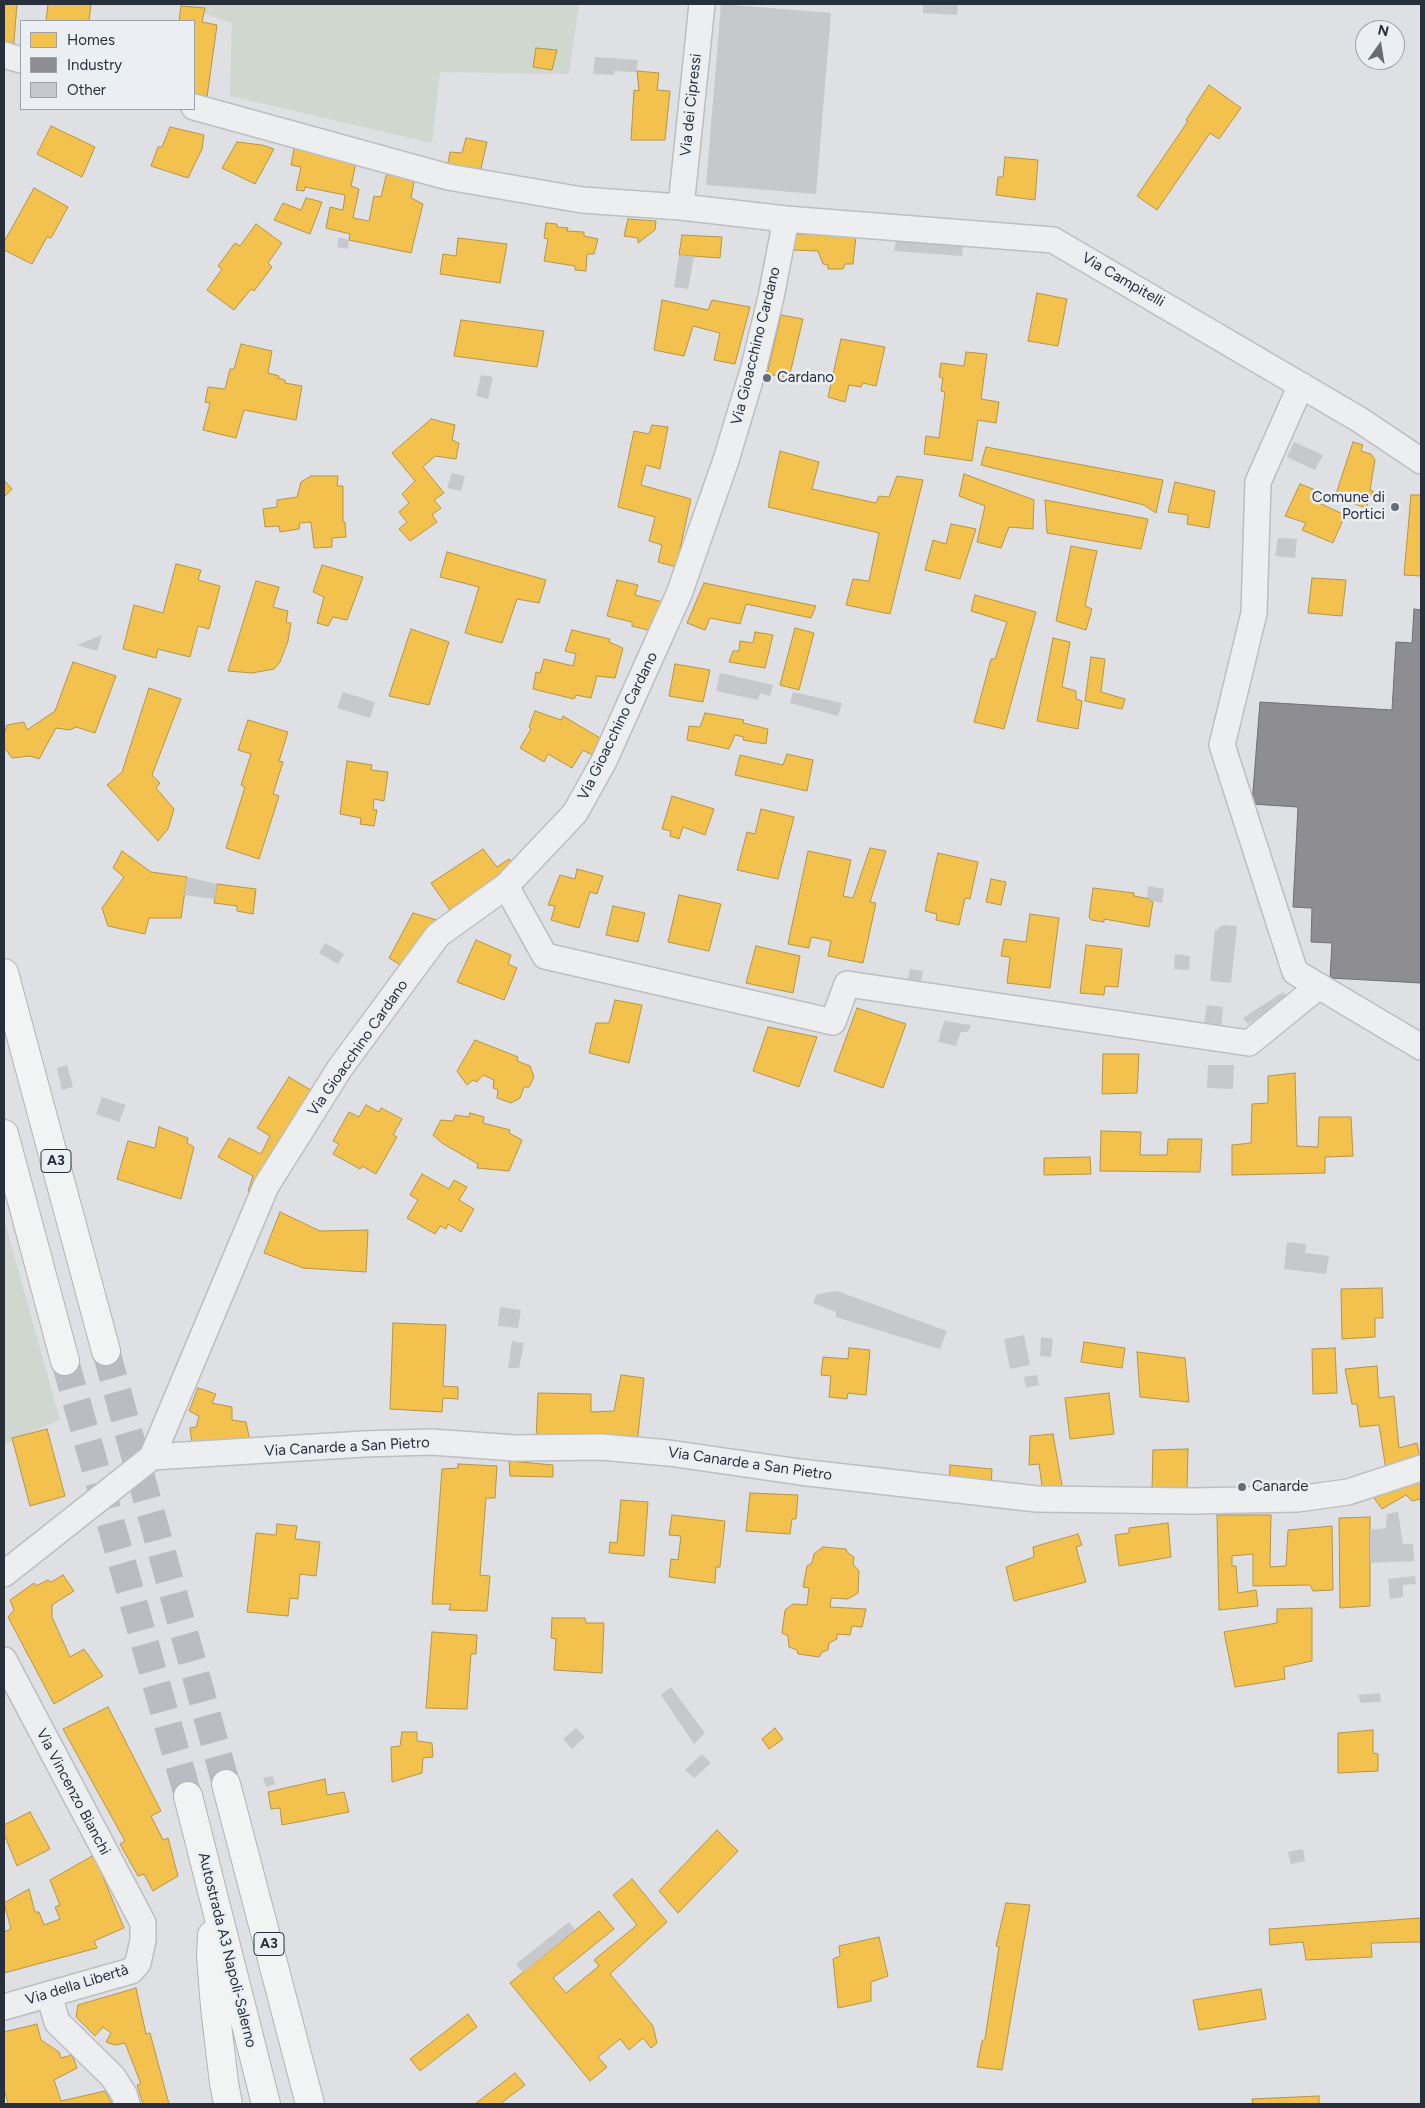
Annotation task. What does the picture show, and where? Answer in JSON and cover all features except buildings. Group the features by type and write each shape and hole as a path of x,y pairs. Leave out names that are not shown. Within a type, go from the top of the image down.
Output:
{"highway":[{"name":"A3","path":"4,973 106,1351"},
{"path":"4,1134 65,1361"},
{"name":"A3","path":"226,1784 310,2104"},
{"name":"Autostrada A3 Napoli-Salerno","path":"188,1796 266,2104"},
{"path":"214,1901 211,1957 228,2104"}],"street":[{"name":"Via dei Cipressi","path":"681,207 702,4"},
{"path":"4,55 20,60"},
{"path":"195,107 448,177 582,200 681,207 786,220"},
{"name":"Via Campitelli","path":"786,220 1053,240 1360,420 1421,461"},
{"name":"Via Gioacchino Cardano","path":"152,1457 266,1186 340,1068 438,935 506,886 575,813 604,761 679,594 726,460 754,367 772,297 786,220"},
{"path":"1301,386 1258,482 1254,613 1222,745 1295,972 1421,1047"},
{"path":"506,886 545,956 833,1022 847,984 1249,1043 1319,986"},
{"name":"Via Canarde a San Pietro","path":"152,1457 364,1444 431,1442 515,1448 600,1447 669,1453 800,1472 1037,1499 1297,1499 1348,1492 1421,1468"},
{"path":"4,1574 152,1457"},
{"name":"Via Vincenzo Bianchi","path":"4,1660 143,1923"},
{"name":"Via della Libertà","path":"4,2007 131,1971 138,1963 143,1940 143,1923"},
{"path":"49,1995 57,2022 113,2077 124,2094 127,2104"}],"shaded area":[{"path":"178,4 579,4 569,74 440,72 432,143 230,96 232,23"},
{"path":"4,1219 60,1420 4,1444"}],"tunnel":[{"path":"106,1351 226,1784"},
{"path":"65,1361 188,1796"}],"place":[{"name":"Cardano","path":"767,378"},
{"name":"Comune di Portici","path":"1395,507"},
{"name":"Canarde","path":"1242,1487"}]}
